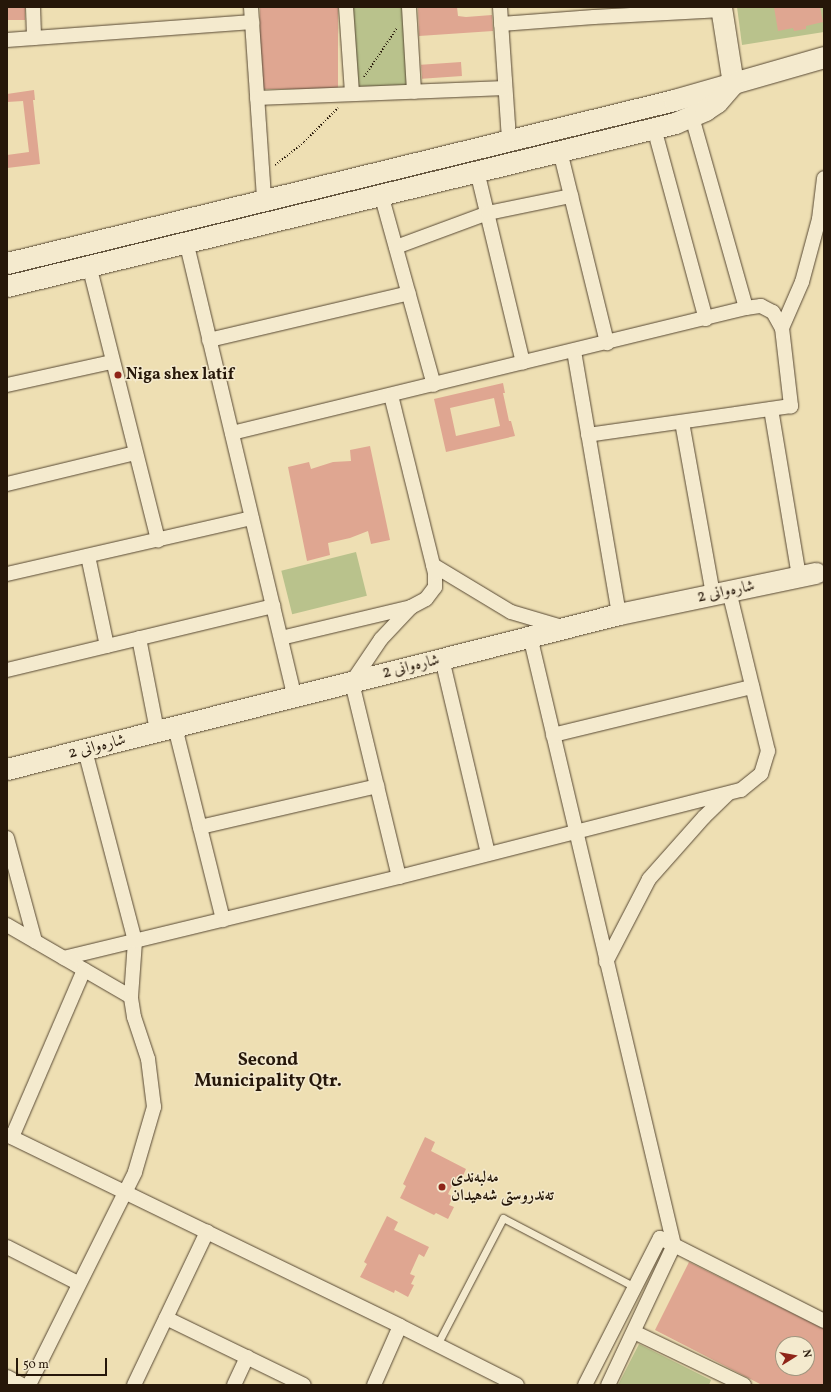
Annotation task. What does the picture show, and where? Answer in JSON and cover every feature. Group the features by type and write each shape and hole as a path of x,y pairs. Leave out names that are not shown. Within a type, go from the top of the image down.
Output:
{"main road":[{"path":"7,286 140,252 654,128 692,117 717,102 733,84 722,8"},
{"path":"7,263 674,100 824,57"},
{"path":"135,231 132,241 136,250 140,252"},
{"path":"93,241 101,251 93,264"},
{"name":"شارەوانی 2","path":"7,769 619,614 808,575"}],"street":[{"path":"33,7 34,38"},
{"path":"251,7 264,199"},
{"path":"346,7 352,93"},
{"path":"500,7 509,140"},
{"path":"409,8 414,92"},
{"path":"501,24 594,12 722,8"},
{"path":"7,40 252,22"},
{"path":"257,98 505,88"},
{"path":"692,117 746,308"},
{"path":"654,128 706,319"},
{"path":"560,151 607,343"},
{"path":"477,171 523,363"},
{"path":"782,328 802,282 819,219 824,178"},
{"path":"382,194 434,385"},
{"path":"396,247 488,213 571,196"},
{"path":"186,241 294,696"},
{"path":"93,264 112,362 158,540"},
{"path":"209,340 409,293"},
{"path":"232,433 706,319 746,308 760,306 773,312 782,328 791,406 588,435"},
{"path":"574,351 619,614"},
{"path":"7,385 112,362"},
{"path":"281,638 411,607 426,599 435,586 433,565 391,395"},
{"path":"771,409 808,575"},
{"path":"64,958 399,877 741,790 761,774 768,751 752,687 721,593 682,422"},
{"path":"7,484 135,453"},
{"path":"7,574 252,518"},
{"path":"88,556 107,646"},
{"path":"433,565 511,612 564,628"},
{"path":"7,670 273,606"},
{"path":"399,877 352,682 381,639 411,607"},
{"path":"530,636 674,1245 608,1385"},
{"path":"140,638 166,729 200,826 223,920"},
{"path":"442,659 488,854"},
{"path":"553,735 752,687"},
{"path":"29,1385 78,1283 135,1172 154,1107 148,1059 134,1017 131,997 135,941 85,750"},
{"path":"200,826 377,786"},
{"path":"606,962 649,880 704,817 728,793"},
{"path":"7,838 35,941"},
{"path":"7,925 131,997"},
{"path":"84,970 10,1136 437,1344 517,1385"},
{"path":"134,1385 207,1232"},
{"path":"585,1385 660,1238 824,1321"},
{"path":"7,1247 78,1283"},
{"path":"166,1318 304,1385"},
{"path":"374,1385 400,1326"},
{"path":"634,1332 723,1380 744,1385"},
{"path":"234,1385 247,1357"},
{"path":"7,1377 22,1385"}],"lane":[{"path":"437,1344 503,1218 635,1287"}],"path":[{"path":"262,166 277,165 304,142 352,93 409,8"}],"green space":[{"path":"343,7 403,7 407,85 355,87"},
{"path":"737,7 824,7 824,32 742,45"},
{"path":"356,552 367,596 292,614 281,571"},
{"path":"639,1344 711,1380 709,1385 618,1385"}],"building":[{"path":"7,7 25,7 25,20 7,20"},
{"path":"260,7 338,7 338,89 260,89"},
{"path":"418,7 457,7 458,16 466,17 492,15 493,31 419,36"},
{"path":"774,7 820,7 823,22 806,26 806,29 794,31 793,28 778,31"},
{"path":"461,62 462,76 422,79 421,65"},
{"path":"34,90 35,100 33,100 40,164 7,168 7,155 29,152 23,101 7,102 7,94"},
{"path":"503,383 505,393 503,393 509,421 511,421 515,436 446,452 434,399","holes":["494,398 500,426 456,436 450,408"]},
{"path":"370,446 390,540 371,544 368,531 350,538 328,543 330,555 307,561 288,467 309,462 311,469 333,462 351,461 350,450"},
{"path":"425,1137 435,1142 431,1151 466,1169 462,1178 457,1176 448,1194 453,1197 449,1205 454,1207 448,1219 436,1213 434,1215 400,1198 406,1186 403,1184"},
{"path":"387,1216 398,1222 394,1230 429,1247 424,1257 419,1254 410,1274 415,1276 411,1284 414,1285 408,1297 395,1290 394,1293 360,1277 367,1264 364,1262"},
{"path":"689,1262 824,1329 824,1385 762,1385 655,1330"}],"place":[{"name":"Niga shex latif","path":"118,375"},
{"name":"مەلبەندی تەندروستی شەهیدان","path":"442,1187"}],"district":[{"name":"Second Municipality Qtr.","path":"268,1072"}]}
